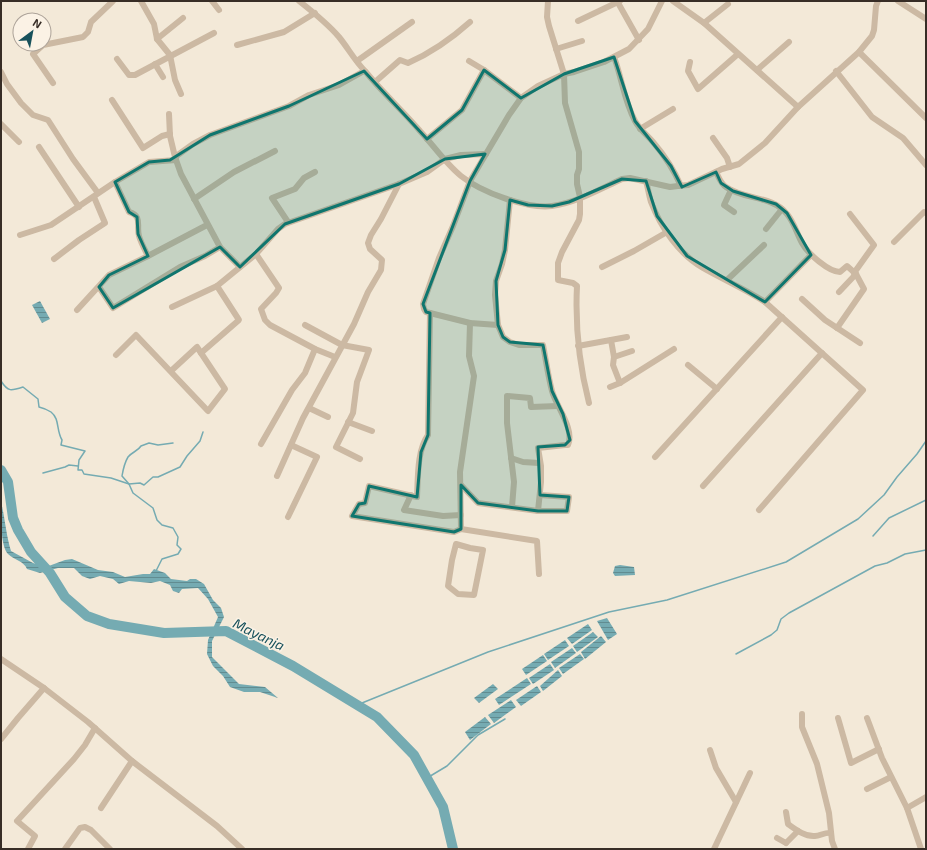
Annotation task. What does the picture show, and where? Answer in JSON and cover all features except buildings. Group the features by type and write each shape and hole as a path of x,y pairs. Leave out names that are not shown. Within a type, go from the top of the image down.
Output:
{"street":[{"path":"53,82 33,54 43,44 74,40 82,37 88,32 91,22 113,1"},
{"path":"143,1 154,24 157,39 170,55 175,80 182,94"},
{"path":"212,1 219,10"},
{"path":"299,1 315,13 339,37 364,71 452,168 470,182 493,194 528,205 543,206 569,202 622,179 630,178 670,187 681,186 688,185 716,172 739,164 765,143 798,107 836,71 859,52 872,36 878,1"},
{"path":"548,1 547,17 564,74 565,103 579,152 577,184 581,208 579,220 562,252 558,264 557,275 559,282 573,283 577,286 576,307 578,346 581,371 589,403"},
{"path":"498,325 470,323 426,312 424,309 424,304 439,258 470,182 509,115 521,98 538,86 564,74 614,57 629,49 648,29 662,1"},
{"path":"673,1 704,23 798,107"},
{"path":"898,1 926,19"},
{"path":"578,21 618,2 639,40"},
{"path":"704,23 728,4"},
{"path":"237,46 284,32 315,13"},
{"path":"157,39 183,18"},
{"path":"357,61 412,22"},
{"path":"375,82 400,60 408,63 415,60 450,40 470,22"},
{"path":"116,59 132,76 214,33"},
{"path":"556,49 582,41"},
{"path":"757,70 789,42"},
{"path":"859,52 926,118"},
{"path":"690,62 688,71 698,89 738,54"},
{"path":"614,57 625,96 640,130 653,143 671,166 681,186"},
{"path":"469,61 484,70 521,98"},
{"path":"155,64 162,77"},
{"path":"427,139 462,110 484,70"},
{"path":"20,235 51,225 114,182 149,162 176,158 210,135 289,106 309,95 339,85 364,71"},
{"path":"836,71 872,117 903,138 926,165"},
{"path":"1,72 4,86 33,115 48,120 96,195 105,223 54,259"},
{"path":"112,100 143,148 162,136 170,134"},
{"path":"640,130 673,109"},
{"path":"169,114 170,134 181,174 220,247 240,267"},
{"path":"1,124 19,142"},
{"path":"713,138 727,158 730,167"},
{"path":"39,147 79,207"},
{"path":"194,199 234,172 275,151"},
{"path":"172,307 217,286 256,254 278,229 288,222 399,184 427,172 445,159 461,155 486,154"},
{"path":"288,222 272,198 295,189 304,178 315,172"},
{"path":"716,172 721,183 731,190 776,204 782,209 786,213 803,245 830,270 840,272 847,266 855,274 864,289 837,328"},
{"path":"646,181 650,201 657,216 677,246 686,256 702,268 752,293 765,302 863,390 760,510"},
{"path":"114,182 129,212 134,213 137,217 139,222 138,234 148,256"},
{"path":"276,476 308,408 354,324 368,292 381,270 382,260 370,249 368,243 399,184"},
{"path":"731,190 724,205 734,212"},
{"path":"510,200 502,264 496,280 495,295 498,325 503,338 510,342 520,345 542,345 552,391 563,414 570,440 568,445 565,446 538,448 541,466 538,511"},
{"path":"766,229 782,209"},
{"path":"894,242 924,212 926,212"},
{"path":"839,292 855,274 874,245 850,214"},
{"path":"77,310 109,275 207,225"},
{"path":"602,267 667,232"},
{"path":"727,280 764,245"},
{"path":"99,286 113,308 180,268 220,247"},
{"path":"256,254 279,288 279,290 261,309 265,320 270,325 315,349 335,357"},
{"path":"765,302 811,254"},
{"path":"201,353 238,320 217,286"},
{"path":"802,299 825,320 860,343"},
{"path":"430,313 428,435 424,441 421,452 417,497 369,486 365,503 359,504 352,516 454,532 460,529 537,541 539,574"},
{"path":"655,457 782,317"},
{"path":"460,529 460,472 474,376 469,356 470,323"},
{"path":"305,325 342,345 369,350 357,382 353,413 336,447 360,459"},
{"path":"116,355 136,335 208,411 225,389 197,347 171,371"},
{"path":"578,346 627,337"},
{"path":"611,340 614,357 613,365 620,383"},
{"path":"261,444 292,390 305,374 315,349"},
{"path":"610,387 620,383 674,349"},
{"path":"614,357 632,351"},
{"path":"703,486 822,354"},
{"path":"688,365 717,389"},
{"path":"512,507 514,482 507,423 507,396 530,398 532,407 558,406"},
{"path":"308,408 328,417"},
{"path":"348,422 372,431"},
{"path":"288,517 317,457 291,445"},
{"path":"511,458 523,462 540,463"},
{"path":"461,485 478,503 538,511 568,511 570,497 540,494"},
{"path":"411,495 404,510 443,516 461,515"},
{"path":"456,544 483,550 474,595 458,594 448,586 450,576 456,544"},
{"path":"1,659 44,688 95,728 132,761 217,826 242,849"},
{"path":"1,740 44,688"},
{"path":"802,714 802,727 817,764 829,813 832,841 835,849"},
{"path":"838,718 851,763 879,749"},
{"path":"867,718 879,749 906,808 921,849"},
{"path":"28,849 35,836 17,821 85,746 95,728"},
{"path":"710,750 716,768 736,802"},
{"path":"101,808 132,761"},
{"path":"714,849 750,773"},
{"path":"867,789 892,777"},
{"path":"906,808 926,797"},
{"path":"786,812 788,824 798,831 809,836 828,833 831,834"},
{"path":"64,849 80,828 85,827 91,830 110,849"},
{"path":"777,838 786,846 798,831"}],"highlighted area":[{"path":"614,57 635,121 671,166 682,187 716,172 721,183 733,191 776,204 787,213 811,255 765,302 687,256 657,216 646,181 622,179 569,202 552,206 528,205 510,200 505,250 496,281 498,325 503,337 510,342 543,345 552,391 563,414 570,440 565,445 538,447 540,495 569,497 567,511 538,511 478,503 461,485 461,529 454,532 352,516 359,504 365,503 369,486 417,497 421,452 428,435 430,313 426,312 423,304 470,181 485,154 445,159 399,184 285,224 240,267 220,247 113,308 99,287 109,275 148,256 138,234 137,217 129,212 115,182 149,162 170,160 210,135 289,106 364,71 427,139 462,110 484,70 521,98 564,74"}],"water":[{"path":"40,301 50,319 42,323 32,305"},
{"path":"1,502 11,551 33,563 46,567 72,559 98,570 113,572 125,577 150,574 154,569 165,573 171,579 187,581 190,579 196,579 204,584 213,600 221,608 224,617 212,641 212,657 239,684 265,687 278,698 260,692 244,692 230,687 223,676 213,666 207,654 208,640 218,617 208,599 198,588 182,589 179,593 173,591 170,585 160,581 151,583 129,581 119,584 113,579 100,576 90,579 82,576 74,568 58,568 40,573 27,569 24,564 10,556 5,550 2,529"},
{"path":"620,565 634,567 635,575 615,576 613,573 615,566"},
{"path":"607,618 617,634 608,640 597,621"},
{"path":"588,624 592,630 572,644 567,638"},
{"path":"593,632 598,637 577,652 573,646"},
{"path":"601,636 606,642 585,659 581,652"},
{"path":"565,640 569,646 548,660 544,654"},
{"path":"572,648 576,653 555,668 551,662"},
{"path":"580,654 584,659 563,674 559,668"},
{"path":"543,655 547,661 526,675 522,669"},
{"path":"550,664 554,670 533,684 529,678"},
{"path":"558,670 562,676 543,691 540,686"},
{"path":"527,678 531,684 499,705 495,699"},
{"path":"493,684 498,689 479,703 474,698"},
{"path":"537,686 541,692 521,706 516,700"},
{"path":"511,700 516,707 494,723 488,715"},
{"path":"485,717 491,724 470,740 465,732"}],"waterway":[{"path":"1,381 10,390 23,387 38,399 39,407 51,412 54,415 62,440 61,445 85,451 79,460 78,470 82,470 84,474 111,478 129,484 133,493 153,508 157,520 162,525 173,528 178,537 177,545 181,549 178,554 162,559 156,571"},
{"path":"173,443 158,445 149,443 141,446 128,457 122,476 129,484 140,483 144,485 153,477 158,477 180,467 200,441 203,432"},
{"path":"357,705 488,652 609,612 667,600 786,562 858,519 884,495 926,441"},
{"path":"43,473 69,465 78,466"},
{"name":"Mayanja","path":"1,470 8,482 13,518 18,530 31,552 50,573 65,597 87,616 109,624 164,633 226,631 293,666 377,717 414,755 443,807 453,849"},
{"path":"873,536 889,518 926,500"},
{"path":"736,654 771,635 777,630 781,619 789,613 875,566 887,563 905,554 926,550"},
{"path":"427,778 447,766 478,735 505,719"}]}
